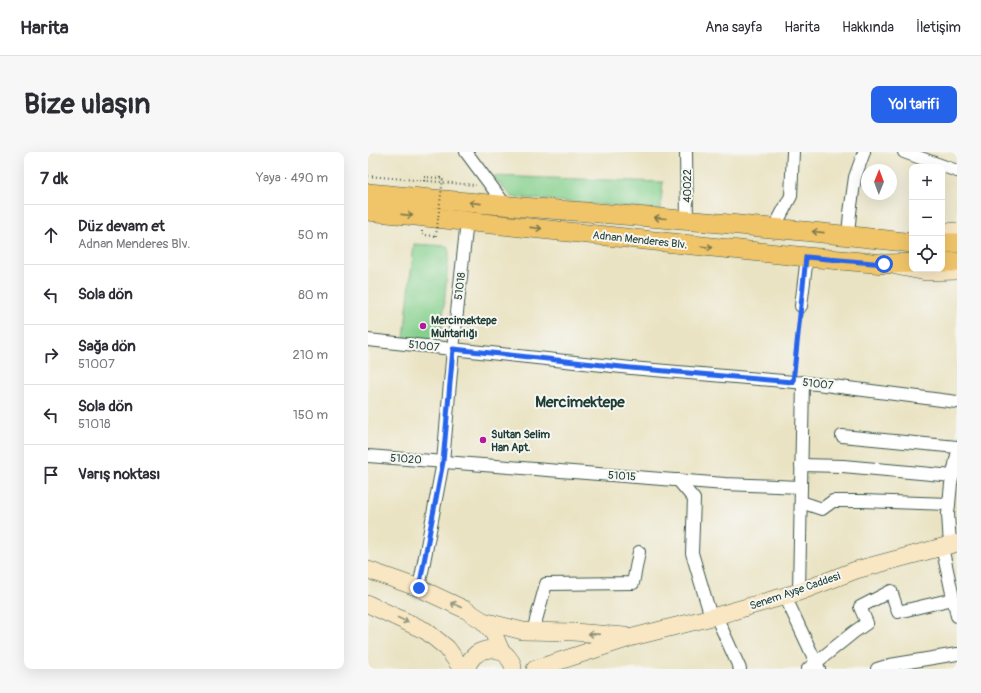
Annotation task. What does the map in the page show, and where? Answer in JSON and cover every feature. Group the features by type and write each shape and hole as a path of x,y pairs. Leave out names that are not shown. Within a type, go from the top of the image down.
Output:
{"main road":[{"name":"Adnan Menderes Blv.","path":"368,193 506,206 687,220 909,243"},
{"name":"Adnan Menderes Blv.","path":"368,211 806,257 909,265"},
{"path":"945,243 957,243"},
{"name":"Adnan Menderes Blv.","path":"945,264 957,262"}],"street":[{"path":"466,152 506,206"},
{"name":"40022","path":"686,152 687,220"},
{"path":"774,228 791,196 794,152"},
{"path":"848,236 855,177 864,152"},
{"path":"906,152 957,171"},
{"name":"51018","path":"419,588 443,462 453,349 467,221"},
{"path":"945,232 957,231"},
{"path":"870,238 909,233"},
{"path":"802,306 806,257"},
{"path":"945,269 957,271"},
{"path":"940,272 957,280"},
{"name":"51007","path":"368,340 631,368 798,382 957,402"},
{"path":"798,382 802,465 801,502 792,594 814,667 854,632 867,623 860,607 891,591 898,612 953,599"},
{"path":"842,436 957,447"},
{"path":"957,455 948,514 953,599 957,616"},
{"name":"51020","path":"368,456 443,462"},
{"name":"51015","path":"443,462 725,484 801,487"},
{"path":"802,465 844,466 953,476"},
{"path":"678,480 694,499 692,552 713,617 740,669"},
{"path":"801,502 822,509 833,502 862,500 949,504"},
{"name":"Senem Ayşe Caddesi","path":"535,669 633,637 713,617 792,594 856,570 950,545"},
{"path":"533,631 546,584 634,583 639,552"},
{"path":"368,570 419,588 466,610 482,621 493,632 501,651"},
{"path":"368,604 426,631 447,648 462,669"},
{"path":"482,621 523,631 574,632 633,637"},
{"path":"467,669 469,662 475,654 482,650 492,648 501,651 511,660 513,669"},
{"path":"877,669 890,664 957,654"}],"path":[{"path":"368,176 424,182 491,186"},
{"path":"422,235 436,236 443,178 424,177 424,182"},
{"path":"798,382 802,306"}],"green space":[{"path":"492,176 663,182 660,210 512,197"},
{"path":"414,244 447,246 449,253 441,337 438,341 404,338"}],"place":[{"name":"Mercimektepe Muhtarlığı","path":"423,326"},
{"name":"Sultan Selim Han Apt.","path":"483,440"}],"district":[{"name":"Mercimektepe","path":"580,402"}],"route":[{"path":"419,588 443,462 448,420 453,349 631,368 793,382 806,257 884,264"}]}
